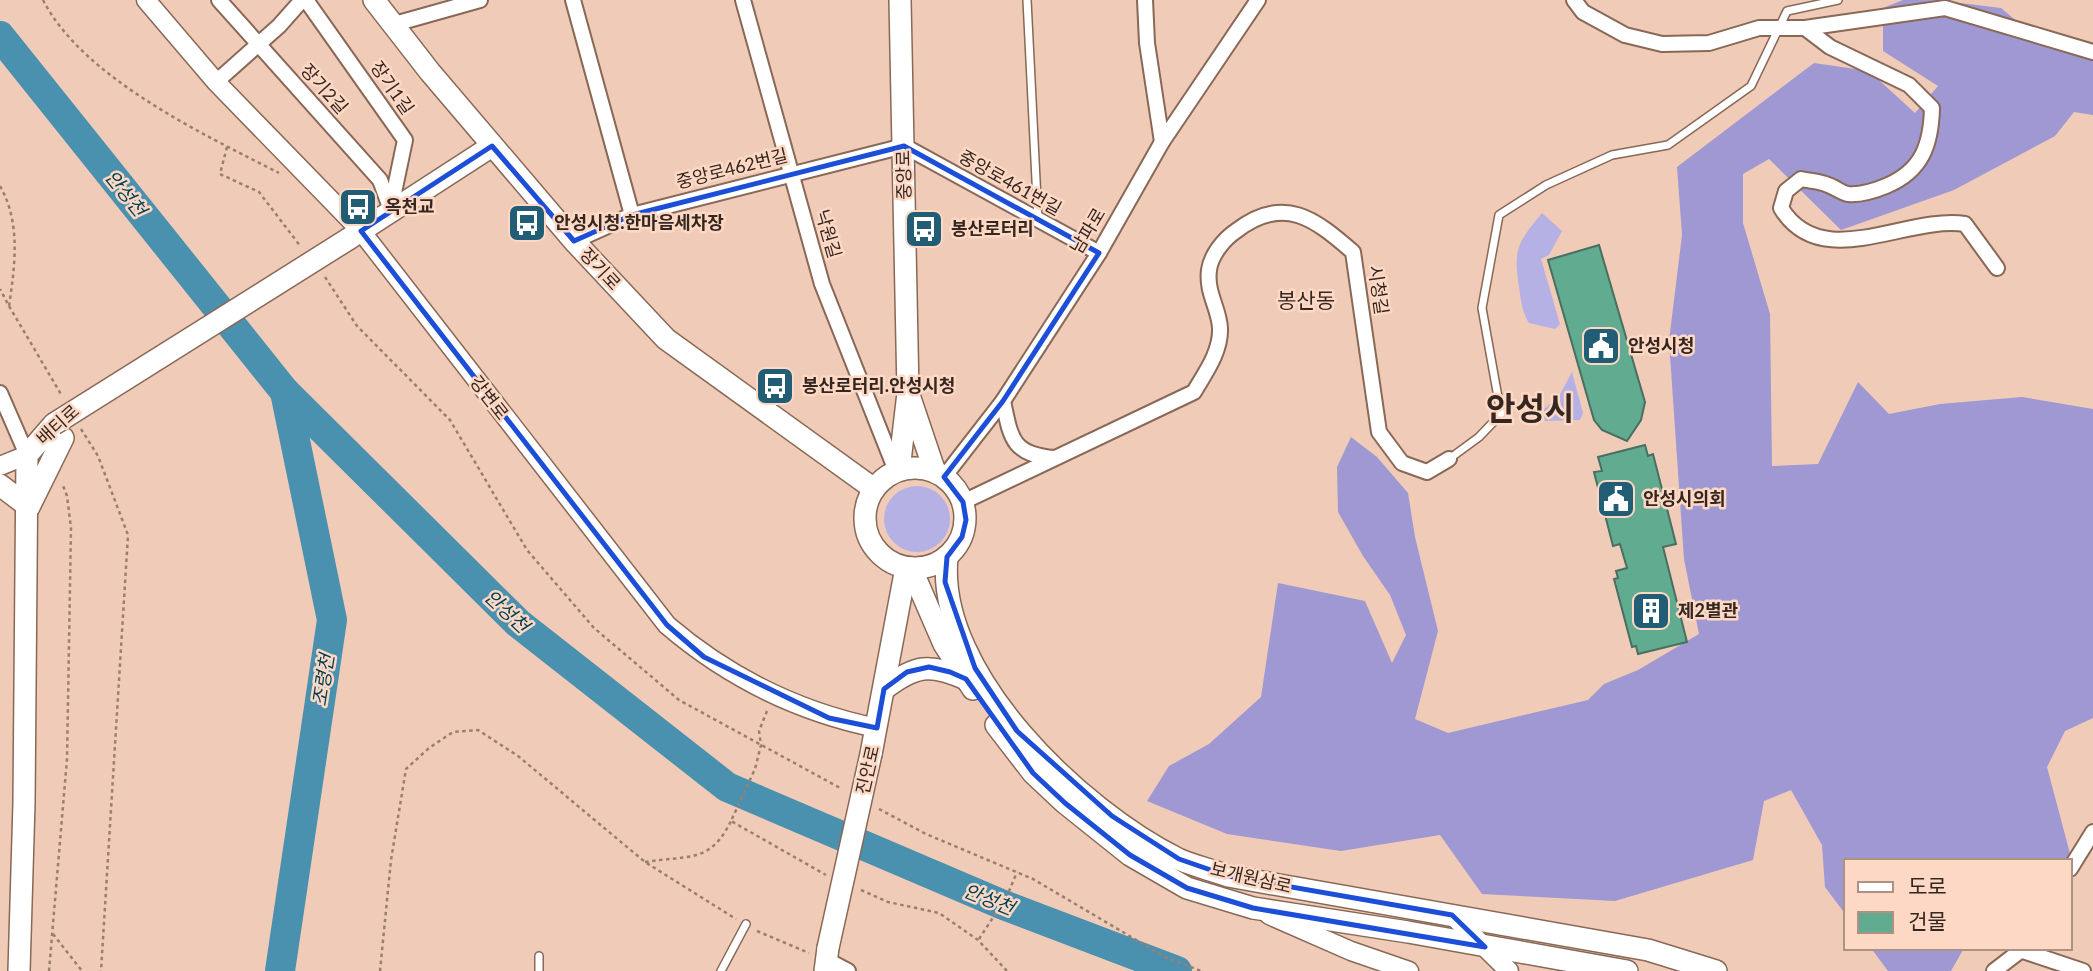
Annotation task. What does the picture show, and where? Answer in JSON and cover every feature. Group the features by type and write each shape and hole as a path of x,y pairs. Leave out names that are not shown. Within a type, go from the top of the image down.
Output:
{"main road":[{"name":"장기로","path":"374,0 391,25 574,242 666,339 874,489"},
{"name":"중앙로","path":"897,470 908,393 900,0"},
{"name":"배티로","path":"19,971 29,507 27,455 58,431 73,408 492,146"},
{"name":"중앙로","path":"908,393 940,475"},
{"path":"0,485 29,507 58,431"},
{"path":"917,468 940,475 956,488 963,502 966,520 962,537 947,556 934,565 909,568 883,556 867,535 866,512 874,489 897,470 917,468"},
{"name":"보개원삼로","path":"947,556 944,582 954,618 975,668 1017,730 1067,779 1112,816 1179,859 1228,876 1648,950 1716,971"},
{"name":"보개원삼로","path":"909,568 944,644 996,725 1033,773 1075,812 1130,855 1187,888 1253,908 1615,970"},
{"name":"진안로","path":"826,960 909,568"},
{"path":"884,689 907,672 929,667 966,679"}],"street":[{"name":"강변로","path":"146,0 216,82 355,234 667,625 704,657 774,695 829,718 877,728"},
{"name":"장기2길","path":"219,0 380,180 391,210"},
{"path":"216,82 304,0"},
{"name":"장기1길","path":"304,0 405,140 391,210"},
{"path":"391,25 480,0"},
{"path":"573,0 632,215"},
{"name":"낙원길","path":"743,0 822,284 897,470"},
{"path":"1145,0 1147,43 1162,142"},
{"name":"남파로","path":"940,475 1003,401 1099,253 1162,142 1258,0"},
{"path":"1574,0 1583,12 1625,35 1662,44 1709,43 1759,27 1805,28 1945,8 2093,52"},
{"path":"1805,28 1830,47 1909,85 1932,108 1932,125 1929,144 1921,162 1902,179 1872,191 1845,194 1826,183 1801,179 1786,191 1781,208 1790,222 1804,232 1830,241 1854,239 1914,225 1951,222 1965,224 1997,268"},
{"name":"중앙로462번길","path":"574,242 632,215 904,146"},
{"name":"중앙로461번길","path":"904,146 1038,222 1099,253"},
{"name":"시청길","path":"963,502 1194,392 1213,359 1220,327 1209,296 1209,267 1224,239 1251,219 1287,211 1319,222 1353,253 1379,432 1402,463 1427,472 1449,458"},
{"path":"0,393 27,455 0,466"},
{"path":"1003,401 1014,442 1022,452 1055,458"},
{"path":"2072,866 2093,832"},
{"path":"1253,908 1351,951 1409,971"},
{"path":"1452,915 1509,971"},
{"path":"1994,971 2024,950 2083,971"},
{"path":"826,960 848,971"}],"lane":[{"path":"1027,0 1038,222"},
{"path":"1449,458 1479,437 1501,414 1482,308 1499,215 1546,185 1612,155 1668,145 1751,86 1787,11 1838,0"},
{"path":"720,971 746,924"},
{"path":"539,956 539,971"}],"path":[{"path":"43,0 56,25 113,79 227,147 287,177"},
{"path":"0,186 12,207 15,264 9,306"},
{"path":"0,289 73,408 97,456 128,535 101,971"},
{"path":"49,971 67,759 71,528 67,496 59,476"},
{"path":"645,862 700,855 720,844 755,769 761,745 759,731 774,695"},
{"path":"380,971 391,859 406,769 429,748 453,732 478,730 519,756 645,862 769,938 826,960"},
{"path":"731,821 830,877"},
{"path":"978,940 1007,896 1017,872"},
{"path":"853,887 888,902 939,913 978,940 1007,971"},
{"path":"53,934 82,971"}],"highlighted area":[{"path":"492,146 574,241 632,215 904,146 1099,253 1003,401 944,477 963,502 966,520 962,537 947,557 945,582 975,668 1017,731 1112,816 1179,859 1228,876 1452,915 1485,947 1253,908 1187,888 1130,855 1065,803 1033,773 966,679 950,672 929,667 907,672 884,689 877,728 829,718 704,657 667,625 361,231"}],"shaded area":[{"path":"1903,0 1936,0 2001,8 2044,44 2093,50 2093,115 2074,112 2055,136 1954,190 1841,230 1769,159 1743,174 1743,223 1770,314 1772,466 1818,464 1858,382 1889,414 1940,404 2022,397 2093,409 2093,718 2065,731 2047,767 2071,859 1844,859 1844,912 1825,887 1822,845 1791,790 1764,801 1753,860 1615,901 1482,894 1440,835 1341,851 1227,834 1147,801 1169,766 1209,744 1261,697 1278,583 1365,601 1392,663 1406,635 1390,595 1363,556 1338,512 1337,467 1351,437 1377,457 1408,493 1415,537 1438,631 1415,719 1448,733 1588,700 1604,684 1638,670 1699,634 1684,559 1669,341 1682,235 1677,167 1814,63 1869,71 1915,113 1938,86 1883,51 1883,8"},
{"path":"1542,213 1562,231 1549,255 1541,259 1560,324 1555,329 1529,323 1522,306 1517,274 1519,247 1527,231"},
{"path":"1572,372 1583,413 1580,420 1545,421 1543,410 1559,396"},
{"path":"910,486 924,486 936,491 945,500 950,519 948,532 941,543 924,552 910,552 898,547 889,538 884,526 884,512 889,500 898,491"},
{"path":"1872,950 1963,950 1951,971 1888,971"}],"building":[{"name":"안성시청","path":"1599,245 1645,402 1641,420 1627,441 1602,430 1594,420 1548,260"},
{"path":"1645,445 1648,456 1653,454 1676,544 1663,547 1687,642 1638,654 1636,646 1632,647 1614,579 1618,578 1616,571 1627,568 1620,544 1613,546 1594,472 1602,471 1598,457"}],"waterway":[{"name":"안성천","path":"0,36 285,392 518,623 727,787 1001,904 1177,971"},
{"name":"조령천","path":"280,971 332,620 285,392"}],"place":[{"name":"옥천교","path":"358,207"},
{"name":"안성시청.한마음세차장","path":"527,223"},
{"name":"봉산로터리","path":"924,229"},
{"name":"안성시청","path":"1601,346"},
{"name":"봉산로터리.안성시청","path":"775,386"},
{"name":"안성시의회","path":"1616,499"},
{"name":"제2별관","path":"1651,611"}],"district":[{"name":"봉산동","path":"1306,301"},
{"name":"안성시","path":"1530,409"}]}
